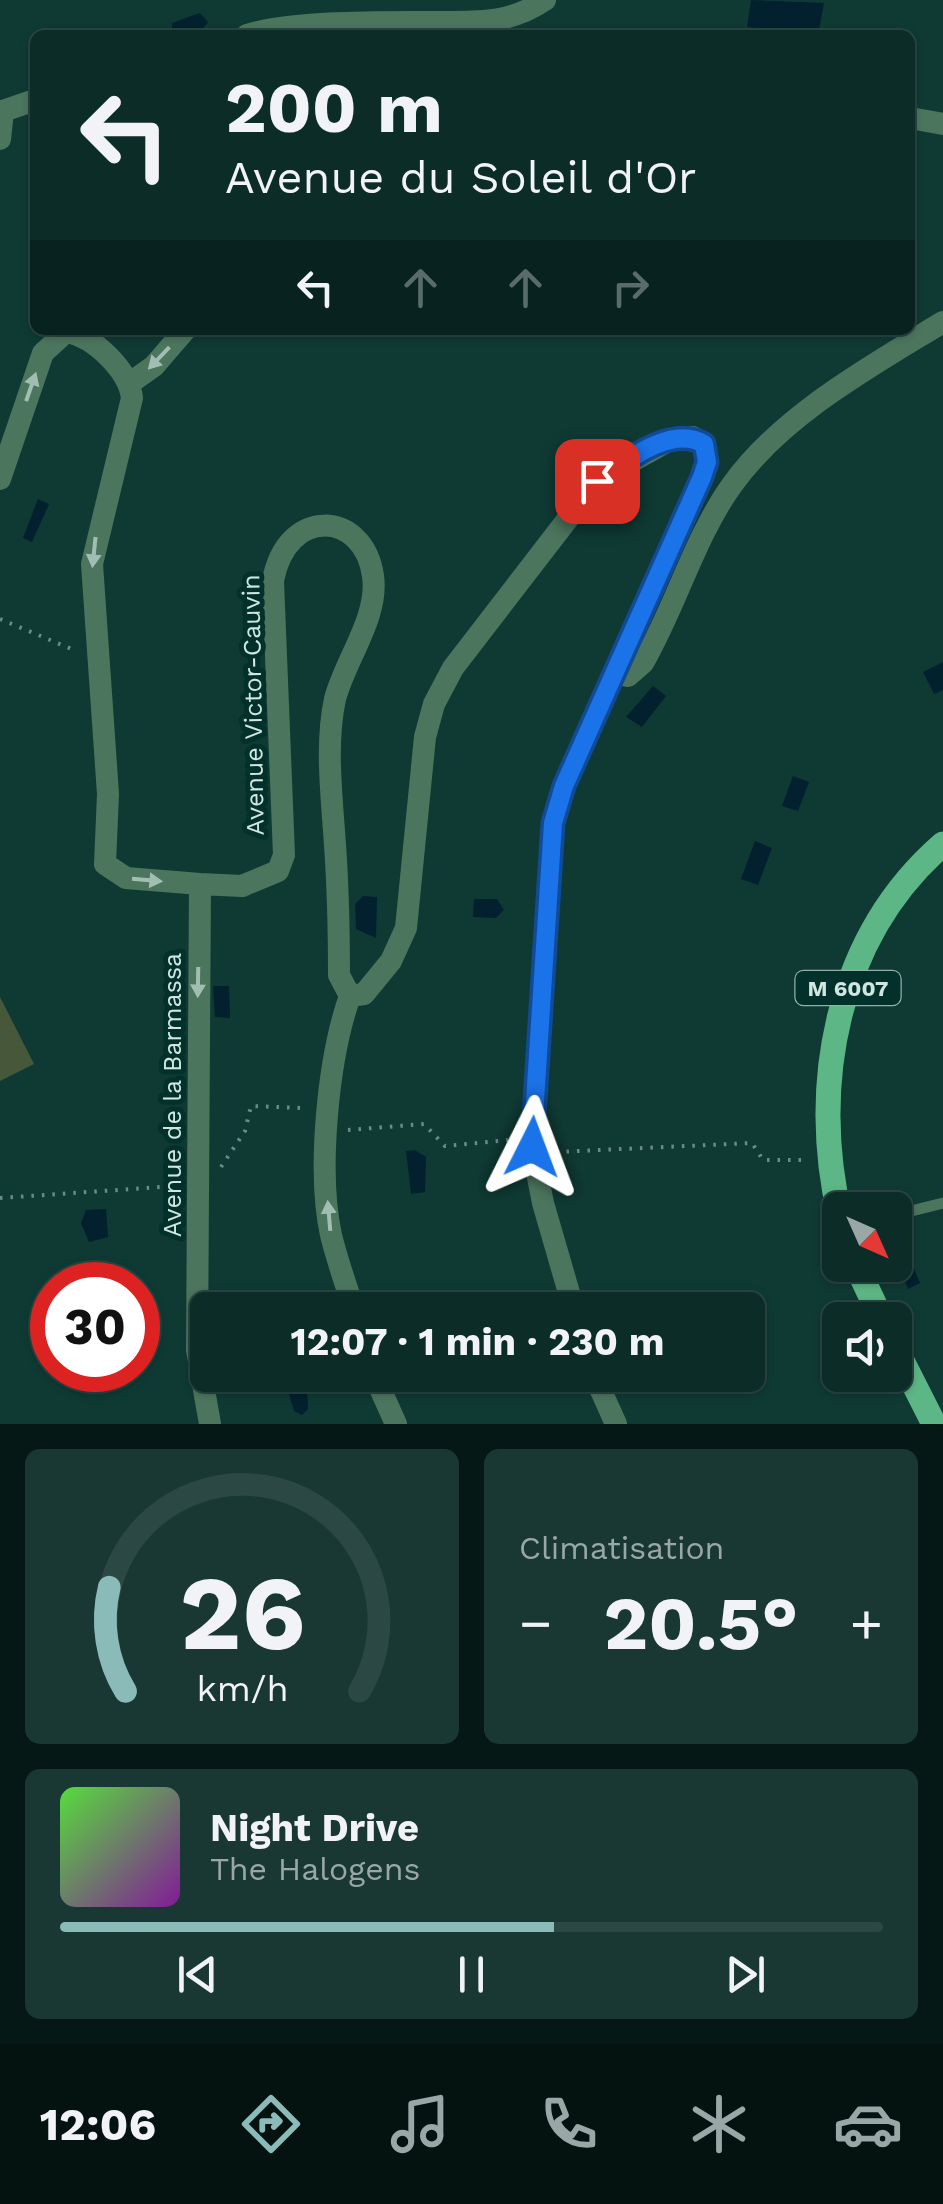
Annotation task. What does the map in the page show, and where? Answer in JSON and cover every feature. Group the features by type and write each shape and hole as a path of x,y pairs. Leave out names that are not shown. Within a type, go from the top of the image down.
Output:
{"main road":[{"name":"M 6007","path":"834,1192 827,1160 826,1088 836,1026 855,964 886,910 924,860 943,844"},
{"path":"912,1380 934,1424"}],"street":[{"path":"286,30 429,11 493,23 518,16 545,0"},
{"path":"0,139 2,111 30,102"},
{"path":"915,119 943,124"},
{"path":"618,674 628,676 643,662 731,486 761,452 892,354 943,322"},
{"path":"0,479 43,353 62,335"},
{"path":"79,335 130,383 154,366 181,335"},
{"name":"Avenue Victor-Cauvin","path":"130,383 132,398 94,541 96,659 108,794 105,864 126,878 242,886 278,871 284,856 273,580 278,557 305,526 324,524 357,541 370,559 374,580 370,606 336,700 332,742 339,975 350,996"},
{"path":"349,1292 331,1234 324,1160 337,1032 350,996 364,994 401,943 425,737 434,704 454,668 597,481 672,439 693,438 704,444 707,462 702,477 618,674 564,786 553,823 532,1147 543,1203 569,1292"},
{"name":"Avenue de la Barmassa","path":"200,884 198,1363 210,1424"},
{"path":"382,1392 396,1424"},
{"path":"602,1392 616,1424"}],"lane":[{"path":"912,1211 943,1203"}],"path":[{"path":"0,619 96,659"},
{"path":"0,1198 211,1183 244,1131 251,1106 342,1111 342,1130 424,1124 445,1146 506,1140 550,1152 752,1143 763,1160 827,1160"}],"green space":[{"path":"0,997 34,1064 0,1081"}],"water":[{"path":"751,0 824,3 819,30 747,27"},
{"path":"200,13 208,22 202,30 172,30 172,23"},
{"path":"38,499 49,504 32,542 23,538"},
{"path":"943,662 943,690 934,694 923,672"},
{"path":"653,686 666,696 642,727 626,717"},
{"path":"793,776 809,782 798,811 782,806"},
{"path":"755,841 772,848 758,885 741,879"},
{"path":"363,896 377,897 376,938 356,929 355,904"},
{"path":"474,899 497,899 504,910 496,918 473,917"},
{"path":"213,986 229,986 230,1018 215,1017"},
{"path":"415,1150 426,1157 425,1192 411,1194 406,1151"},
{"path":"106,1209 108,1237 89,1242 81,1223 86,1210"},
{"path":"912,1263 920,1283 908,1289 905,1282 912,1282"},
{"path":"288,1392 307,1392 308,1409 302,1415 294,1411"}],"route":[{"path":"532,1147 553,823 564,786 618,674 702,477 707,462 704,444 693,438 672,439 628,460 597,481"}]}
